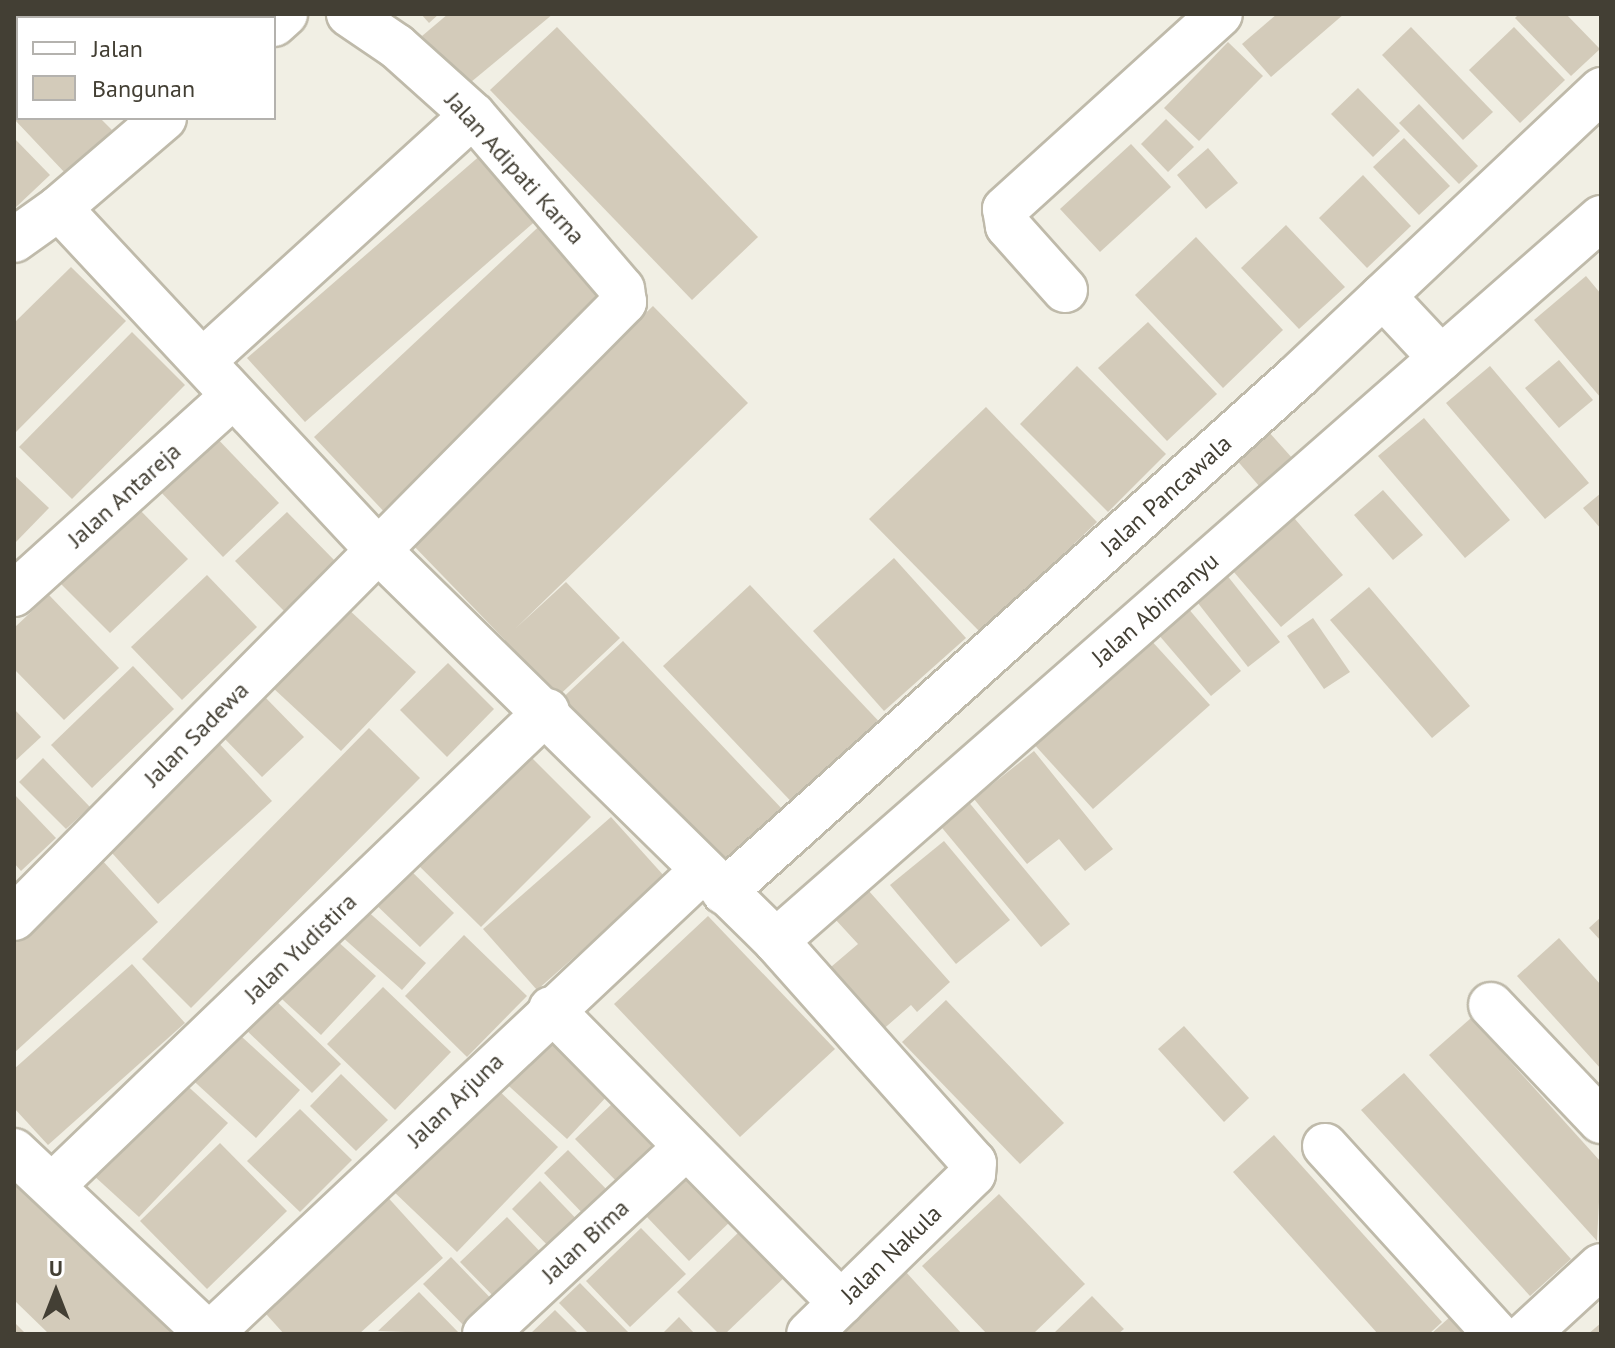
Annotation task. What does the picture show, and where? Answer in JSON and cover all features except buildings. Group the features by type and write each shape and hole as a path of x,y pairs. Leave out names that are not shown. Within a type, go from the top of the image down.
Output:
{"street":[{"name":"Jalan Adipati Karna","path":"349,14 396,46 473,115 622,289 622,305"},
{"path":"1065,290 1008,226 1005,209 1220,14"},
{"name":"Jalan Pancawala","path":"714,881 1383,296 1601,90"},
{"path":"205,359 473,115"},
{"path":"14,240 59,208 162,120"},
{"path":"59,208 205,359 233,396 377,549 547,711 776,941"},
{"name":"Jalan Abimanyu","path":"776,941 1601,218"},
{"path":"1383,296 1441,358"},
{"name":"Jalan Sadewa","path":"14,918 622,305"},
{"name":"Jalan Antareja","path":"14,594 233,396"},
{"name":"Jalan Yudistira","path":"52,1186 547,711"},
{"name":"Jalan Arjuna","path":"209,1334 551,1009 714,881"},
{"name":"Jalan Nakula","path":"776,941 971,1159 973,1174 809,1334"},
{"path":"1491,1005 1601,1121"},
{"path":"551,1009 841,1303"},
{"path":"1325,1146 1496,1334"},
{"name":"Jalan Bima","path":"485,1334 686,1147"},
{"path":"14,1151 209,1334"},
{"path":"1527,1334 1601,1266"}]}
